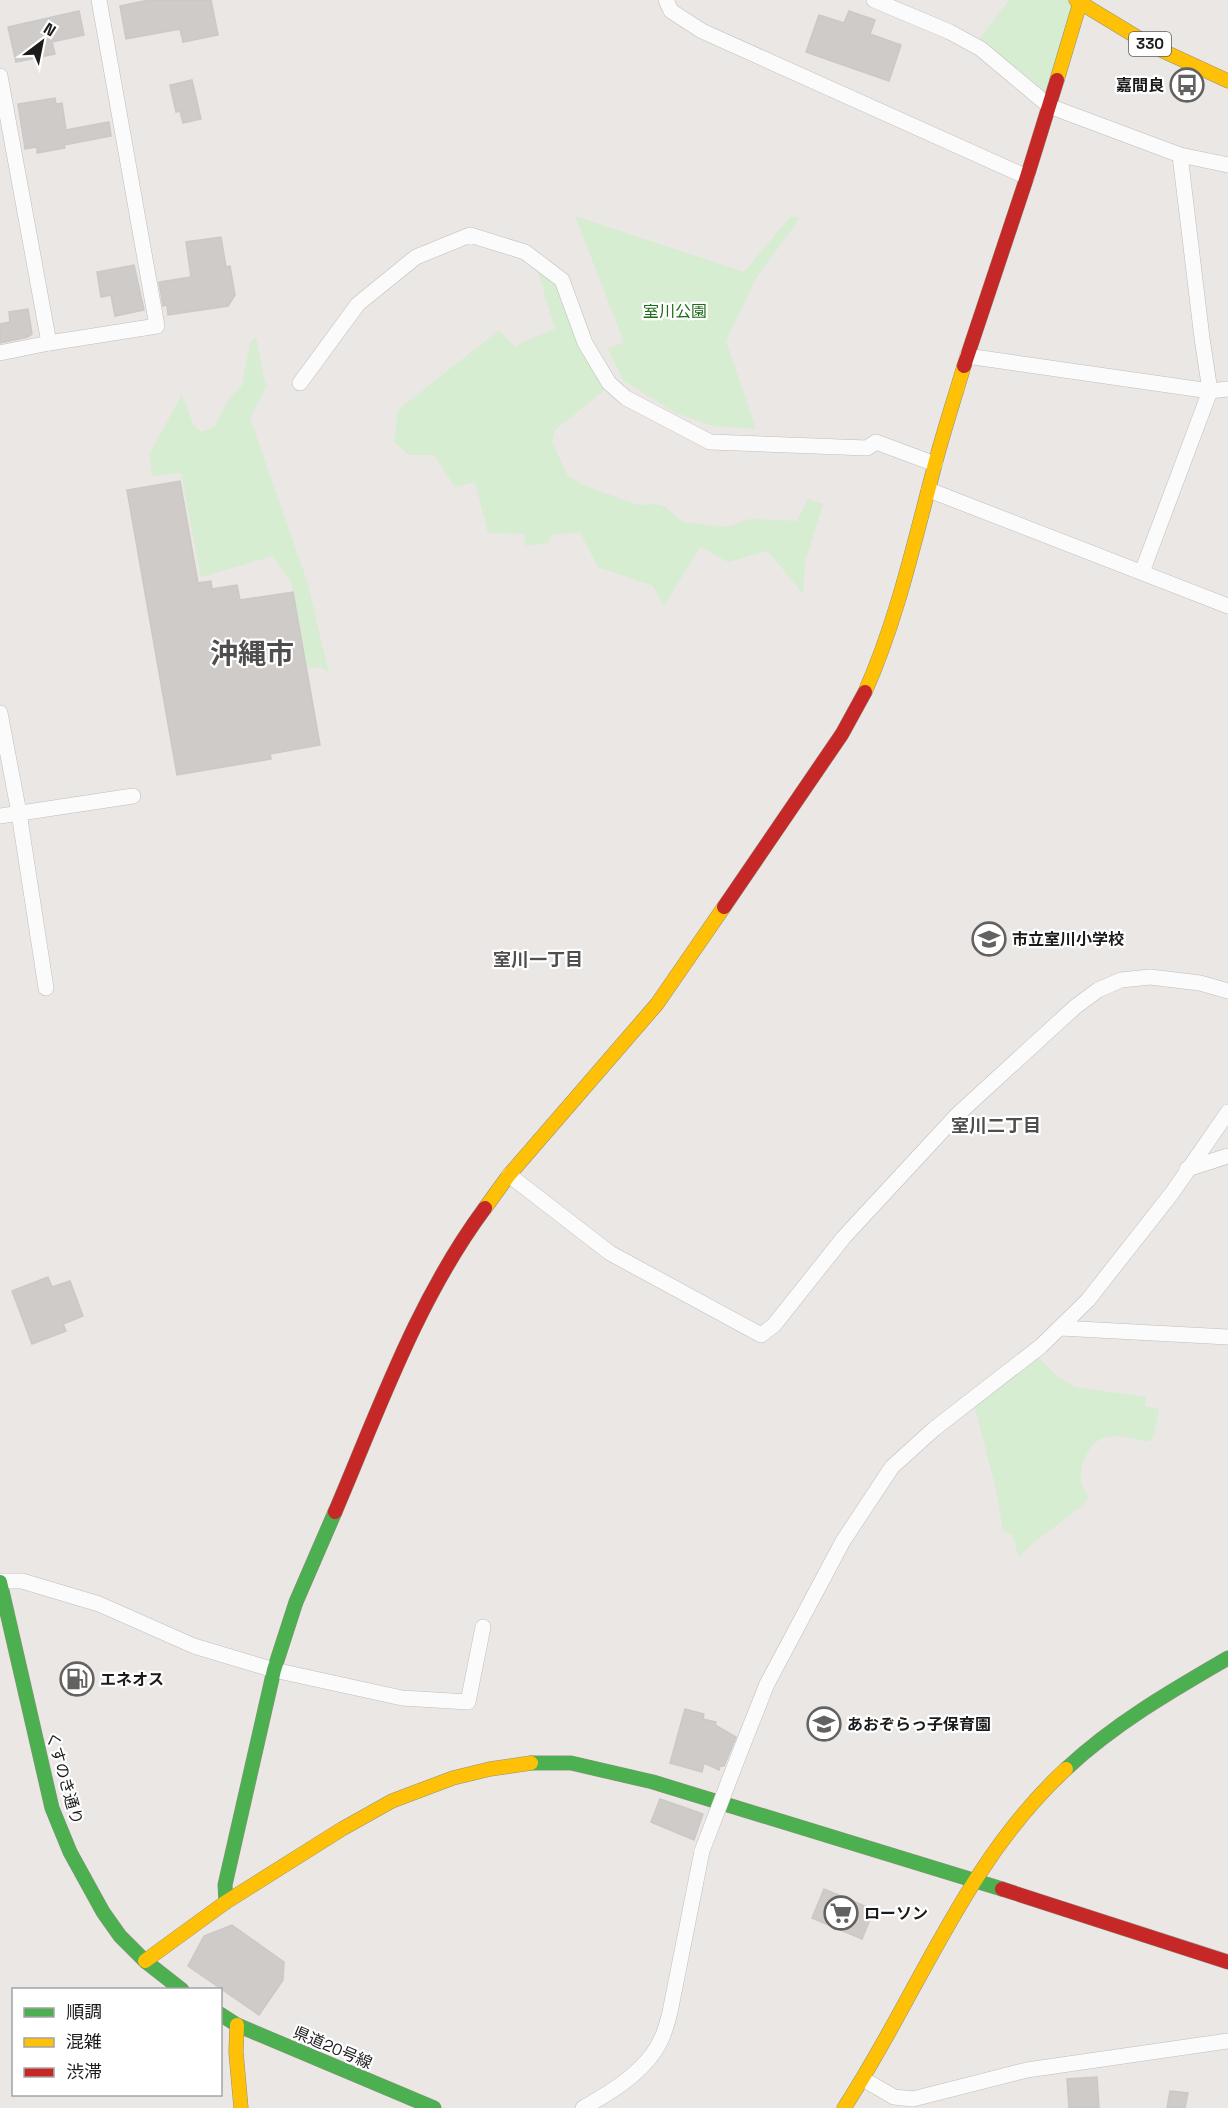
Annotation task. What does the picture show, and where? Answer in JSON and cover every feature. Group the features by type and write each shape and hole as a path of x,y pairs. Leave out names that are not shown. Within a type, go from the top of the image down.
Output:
{"main road":[{"path":"226,1902 225,1885 274,1670 296,1602 419,1317 477,1218 509,1175 657,1004 842,734 866,691 886,642 902,591 935,464 967,356 1027,177 1078,1"},
{"name":"330","path":"1078,1 1117,26 1184,62 1228,81"},
{"name":"くすのき通り","path":"0,1582 52,1808 70,1852 103,1912 120,1936 145,1961"},
{"path":"844,2108 863,2079 939,1939 974,1880 1036,1800 1073,1762 1119,1726 1228,1658"},
{"path":"181,1988 145,1961 226,1902 342,1829 392,1801 453,1778 530,1763 571,1763 653,1782 974,1880 1228,1962"},
{"name":"県道20号線","path":"222,2015 237,2025 434,2108"},
{"path":"237,2025 241,2108"}],"street":[{"path":"0,353 157,326 99,0"},
{"path":"666,0 671,10 702,31 1027,177"},
{"path":"874,0 950,32 981,49 1049,106 1180,155 1228,165"},
{"path":"0,76 48,343"},
{"path":"1142,572 1210,391 1180,155"},
{"path":"300,383 358,303 416,258 470,235 525,252 562,280 585,343 609,383 626,398 710,442 867,448 876,442 935,464"},
{"path":"967,356 1210,391 1228,389"},
{"path":"929,490 1228,606"},
{"path":"0,713 19,813 46,988"},
{"path":"0,816 133,796"},
{"path":"509,1175 610,1253 761,1335 774,1325 844,1237 957,1115 1082,1001 1098,990 1121,980 1150,977 1200,983 1228,991"},
{"path":"583,2108 626,2080 649,2058 663,2037 702,1851 772,1673 843,1541 892,1467 934,1429 1041,1346 1088,1300 1172,1193 1228,1112"},
{"path":"1187,1169 1228,1156"},
{"path":"1060,1328 1228,1337"},
{"path":"0,1582 22,1581 99,1605 194,1646 274,1670 402,1698 468,1702 483,1626"},
{"path":"863,2079 894,2097 913,2099 1027,2070 1228,2041"}],"green space":[{"path":"1009,0 1074,0 1049,106 974,46"},
{"name":"室川公園","path":"575,216 744,272 791,216 800,218 756,278 726,341 756,429 713,426 674,412 623,380 608,349 624,342"},
{"path":"537,268 556,282 607,388 555,430 552,442 568,476 585,486 638,505 664,506 683,522 727,527 750,519 797,521 808,499 823,504 805,563 803,594 768,551 728,562 700,547 664,606 653,586 598,567 580,532 552,535 548,543 526,546 524,534 488,533 475,482 455,487 434,455 409,455 394,442 398,410 499,330 515,347 555,329"},
{"path":"256,337 266,387 250,418 307,581 329,673 320,667 308,669 291,582 273,556 201,577 181,473 152,476 149,455 182,394 193,425 202,432 215,426 228,400 242,385 250,343"},
{"path":"1033,1352 1058,1377 1075,1387 1146,1397 1145,1406 1159,1409 1153,1438 1148,1442 1113,1436 1101,1439 1091,1447 1084,1459 1081,1473 1082,1485 1089,1498 1019,1557 1012,1534 1003,1531 996,1490 973,1399"}],"building":[{"path":"149,0 211,0 218,35 183,42 180,29 126,39 120,6"},
{"path":"79,11 84,35 52,42 55,54 16,62 8,27"},
{"path":"849,11 875,20 870,34 901,45 889,81 806,52 819,15 844,23"},
{"path":"192,80 201,119 183,123 180,111 176,112 170,85"},
{"path":"55,98 56,104 62,103 66,130 109,122 111,136 37,153 37,147 25,149 18,104"},
{"path":"221,237 226,267 230,266 235,295 228,306 168,315 167,305 163,306 159,282 191,277 186,242"},
{"path":"134,265 144,310 115,316 111,295 101,297 97,272"},
{"path":"28,309 32,334 28,337 0,343 0,324 10,322 9,312"},
{"path":"180,481 198,583 211,581 212,589 237,585 240,600 293,592 320,745 270,754 271,759 177,775 127,490"},
{"path":"48,1277 52,1287 70,1281 83,1316 63,1324 66,1331 32,1344 12,1291"},
{"path":"685,1709 704,1714 703,1719 716,1722 715,1725 736,1737 724,1766 720,1766 719,1770 704,1763 702,1772 670,1763"},
{"path":"660,1799 703,1814 694,1840 651,1822"},
{"path":"824,1889 874,1910 862,1939 812,1918"},
{"path":"232,1925 284,1962 283,1980 259,2015 188,1966 204,1936"},
{"path":"1097,2077 1099,2108 1069,2108 1067,2079"},
{"path":"1170,2091 1188,2093 1185,2108 1167,2108"}],"traffic: fast":[{"path":"226,1902 225,1885 274,1670 296,1602 335,1512"},
{"path":"0,1582 52,1808 70,1852 103,1912 120,1936 145,1961 179,1988"},
{"path":"1066,1769 1123,1723 1228,1658"},
{"path":"531,1763 571,1763 653,1782 1002,1889"},
{"path":"222,2015 237,2025 434,2108"}],"traffic: slow":[{"path":"1076,0 1150,45 1228,81"},
{"path":"1057,80 1080,3"},
{"path":"865,692 896,609 964,366"},
{"path":"485,1208 509,1175 657,1004 724,907"},
{"path":"145,1961 226,1902 342,1829 392,1801 453,1778 490,1769 531,1763"},
{"path":"844,2108 871,2065 970,1888 1030,1806 1066,1769"},
{"path":"237,2025 236,2052 241,2108"}],"traffic: jam":[{"path":"964,366 1057,80"},
{"path":"724,907 842,734 865,692"},
{"path":"335,1512 401,1355 439,1279 485,1208"},
{"path":"1002,1889 1228,1962"}],"place":[{"name":"嘉間良","path":"1187,85"},
{"name":"市立室川小学校","path":"989,939"},
{"name":"エネオス","path":"77,1679"},
{"name":"あおぞらっ子保育園","path":"824,1724"},
{"name":"ローソン","path":"841,1913"}],"district":[{"name":"沖縄市","path":"252,653"},
{"name":"室川一丁目","path":"538,960"},
{"name":"室川二丁目","path":"996,1126"}]}
